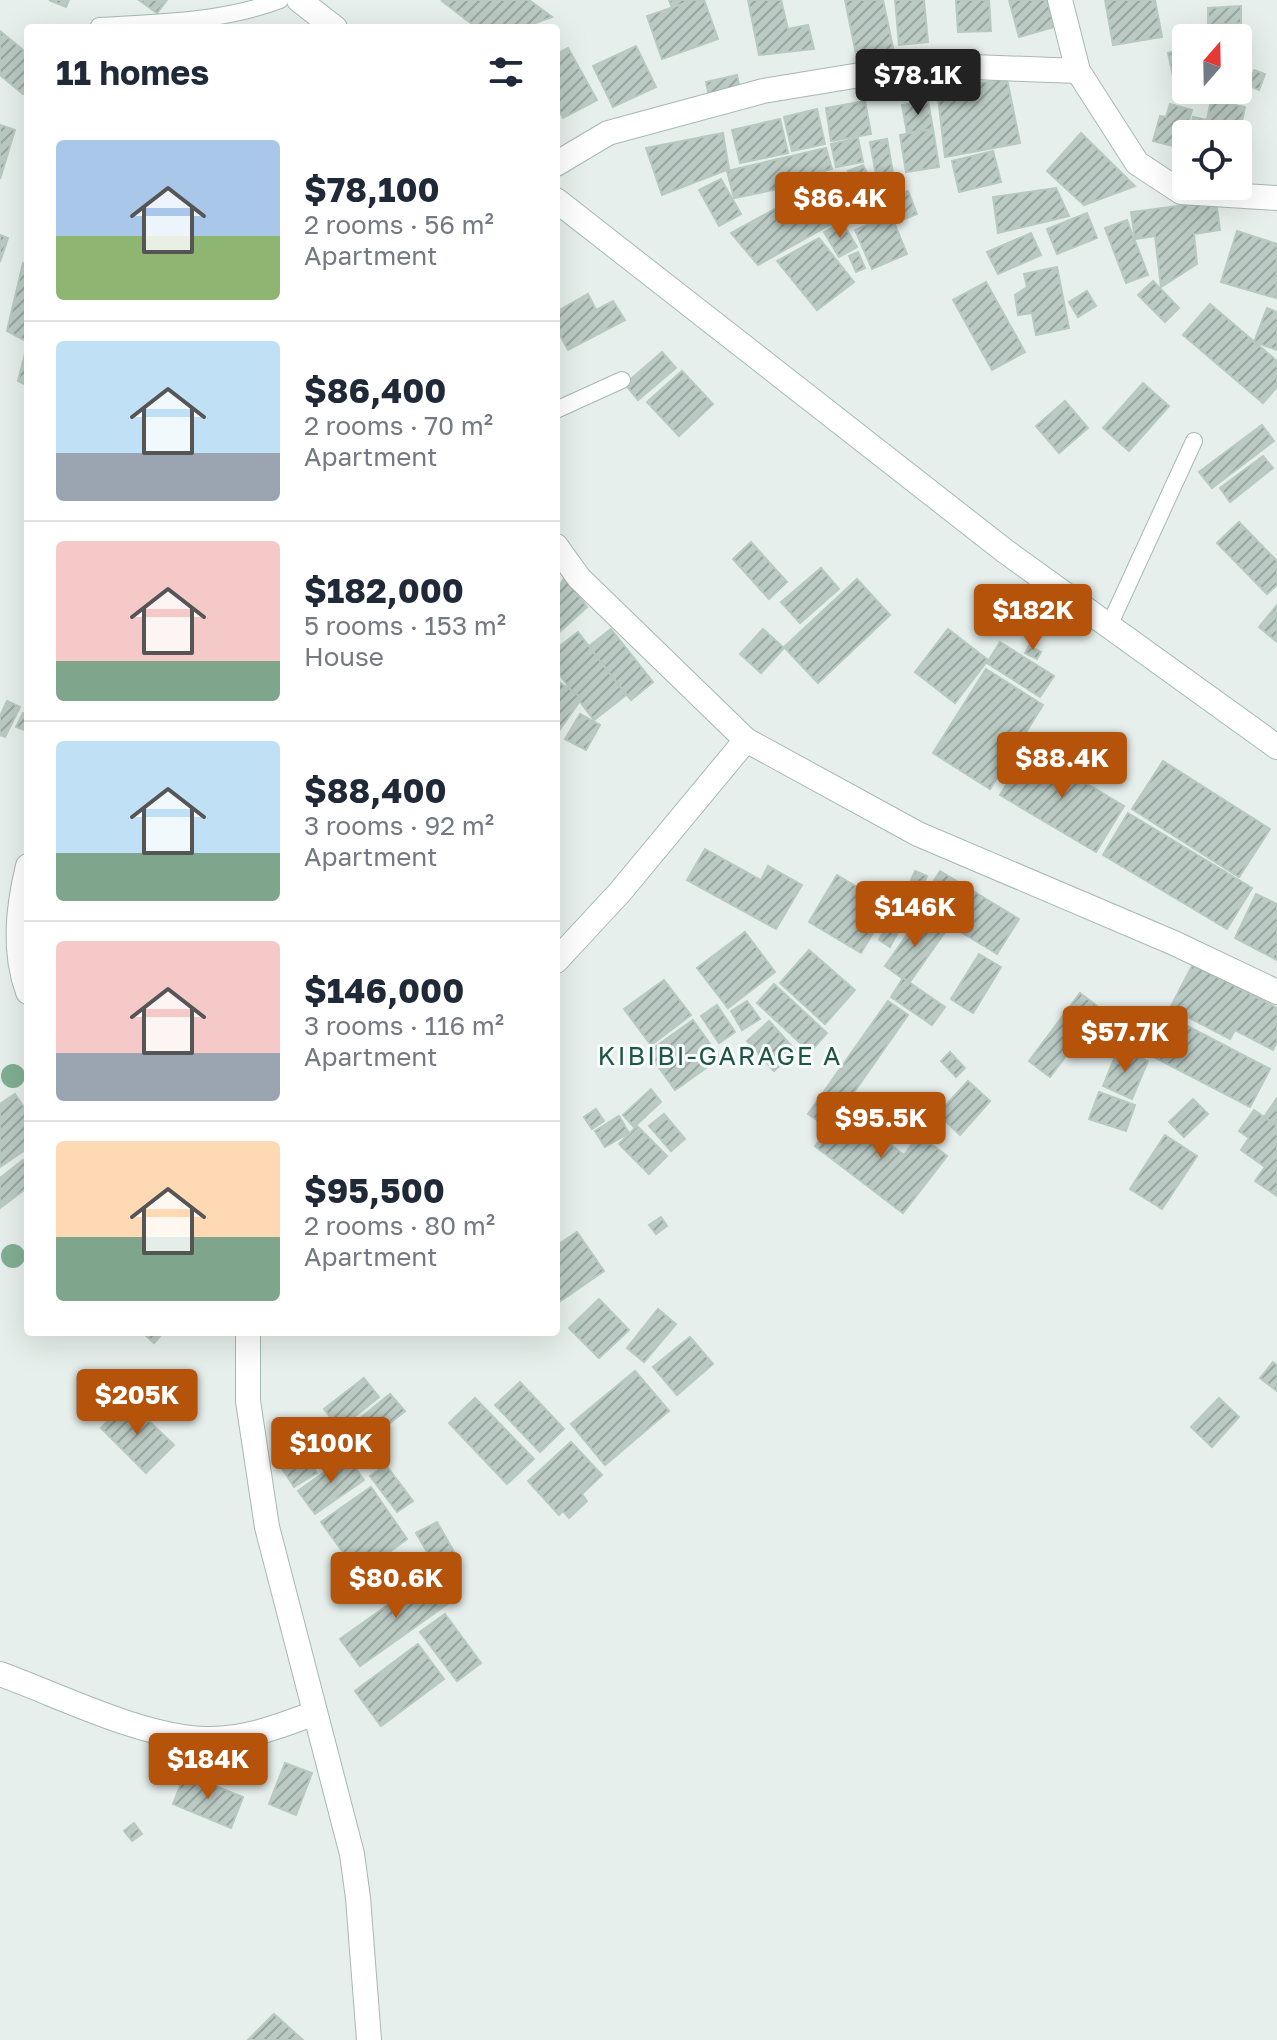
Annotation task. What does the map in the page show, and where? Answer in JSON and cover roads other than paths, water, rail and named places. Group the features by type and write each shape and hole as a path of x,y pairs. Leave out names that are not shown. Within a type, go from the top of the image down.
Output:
{"street":[{"path":"299,0 330,24"},
{"path":"1060,0 1078,71 1137,163 1181,192 1277,198"},
{"path":"560,162 608,133 763,91 921,65 1078,71"},
{"path":"560,203 1005,551 1277,747"},
{"path":"560,552 579,578 746,740 918,834 1174,943 1277,992"},
{"path":"560,957 620,892 746,740"},
{"path":"24,882 18,907 24,982"},
{"path":"248,1336 248,1401 267,1527 352,1854 369,2040"},
{"path":"0,1674 142,1728 207,1739 260,1733 315,1713"}],"lane":[{"path":"131,24 247,13 280,0"},
{"path":"560,408 622,380"},
{"path":"1109,626 1194,441"}],"district":[{"name":"KIBIBI-GARAGE A","path":"720,1055"}]}
